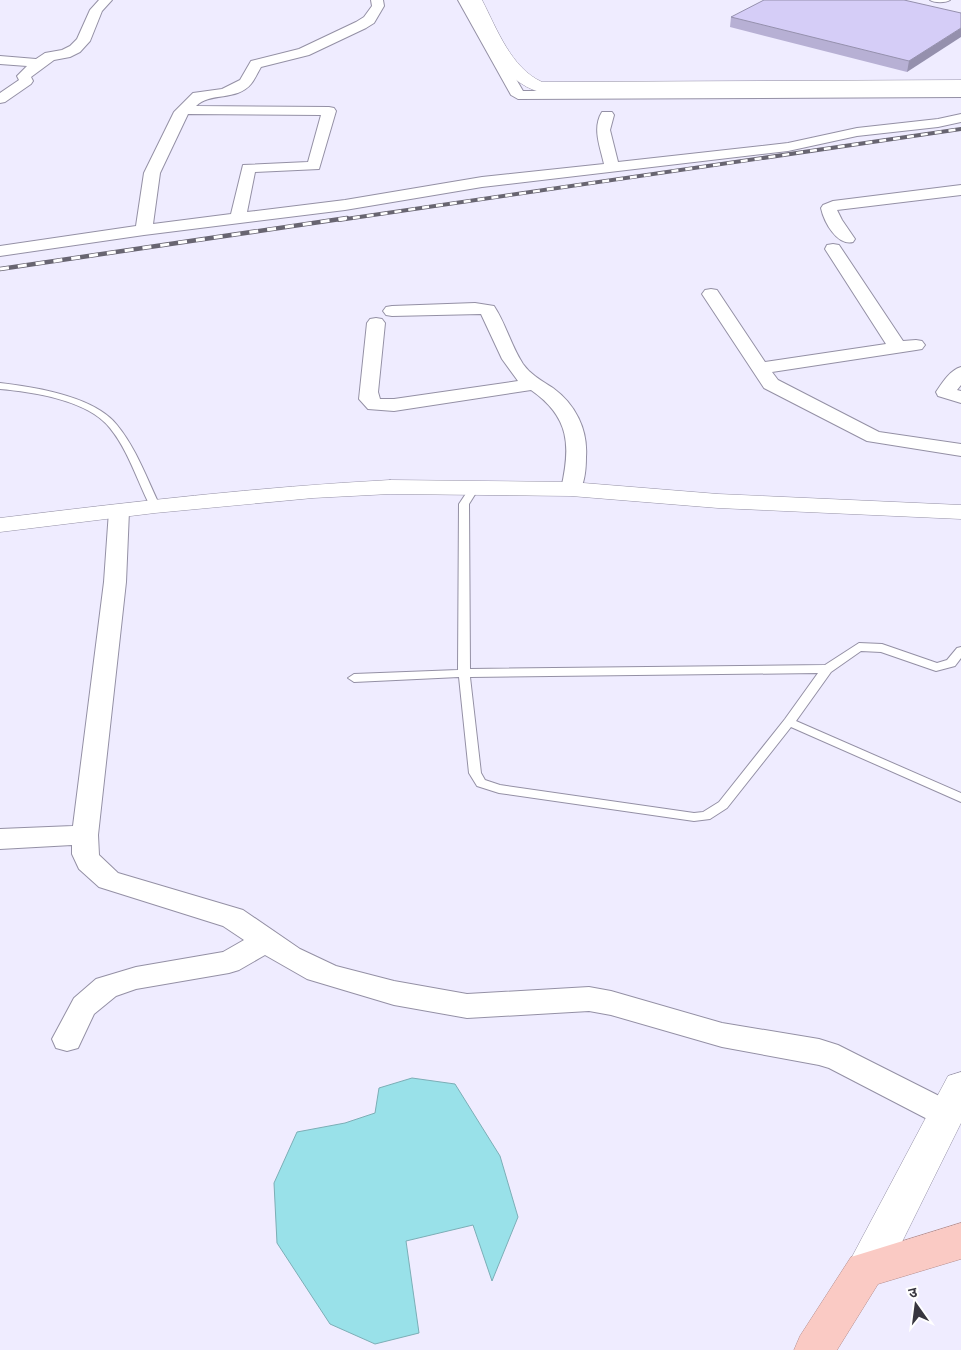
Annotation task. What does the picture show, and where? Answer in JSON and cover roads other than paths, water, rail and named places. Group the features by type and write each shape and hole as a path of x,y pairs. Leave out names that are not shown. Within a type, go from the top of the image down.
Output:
{"highway":[{"path":"814,1350 865,1270 961,1241"}],"street":[{"path":"0,100 26,81 24,76 39,63 50,56 65,54 75,50 83,41 96,10 106,0"},
{"path":"144,230 152,173 183,110 198,96 225,93 245,83 256,64 308,51 362,25 378,6 377,0"},
{"path":"464,0 518,95 961,93"},
{"path":"475,0 494,38 518,75 528,82 540,86 961,85"},
{"path":"513,41 522,58 537,74 563,79 961,79"},
{"path":"0,60 39,63"},
{"path":"183,110 329,111 314,166 248,168 238,218"},
{"path":"607,115 603,130 612,167"},
{"path":"0,251 144,230 345,205 482,182 788,147 857,132 938,123 961,118"},
{"path":"847,239 835,223 829,210 833,206 961,190"},
{"path":"833,249 898,348"},
{"path":"710,294 771,384 874,437 961,450"},
{"path":"392,311 475,308 488,310 495,328 518,370 565,410 572,424 578,450 570,490"},
{"path":"376,323 369,392 369,399 374,405 394,405 536,384"},
{"path":"760,368 916,345"},
{"path":"961,373 945,392 961,397"},
{"path":"0,525 155,506 355,488 570,490 718,501 961,512"},
{"path":"119,511 115,582 85,835 85,854 89,862 109,880 233,918 290,957 317,971 394,993 467,1006 589,999 611,1003 722,1035 819,1052 955,1101 865,1270"},
{"path":"0,839 85,835"},
{"path":"67,1039 84,1006 106,987 136,978 229,962 266,941"}],"lane":[{"path":"933,0 947,0"},
{"path":"0,386 40,391 74,402 100,414 110,421 155,506"},
{"path":"474,488 464,504 464,673 476,778 480,783 508,790 694,818 706,816 723,805 789,722 826,669 859,647 882,648 930,666 956,665 961,651"},
{"path":"354,678 464,673 826,669"},
{"path":"789,722 961,798"}],"water":[{"path":"412,1078 455,1084 500,1156 518,1217 492,1281 473,1225 406,1241 419,1333 375,1344 330,1324 277,1243 274,1183 297,1132 345,1123 375,1113 379,1088"}],"railway":[{"path":"339,220 961,129"},
{"path":"0,269 347,218"}]}
